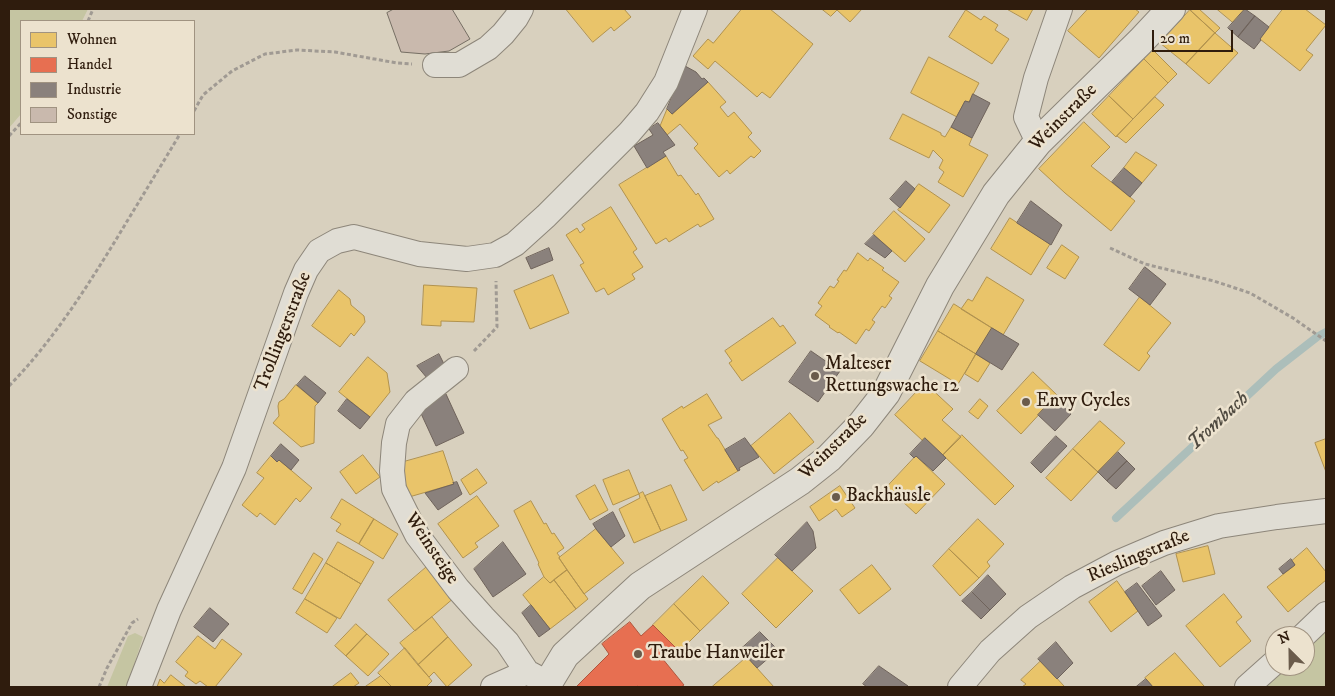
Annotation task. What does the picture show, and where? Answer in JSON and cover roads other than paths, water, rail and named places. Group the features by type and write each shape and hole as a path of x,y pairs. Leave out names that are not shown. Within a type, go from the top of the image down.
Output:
{"street":[{"path":"435,65 459,65 488,48 503,34 521,9"},
{"name":"Trollingerstraße","path":"139,687 169,610 234,468 296,292 306,270 319,251 337,240 354,237 420,254 467,259 495,255 515,244 546,216 647,112 666,82 695,9"},
{"path":"1038,142 1026,117 1036,78 1060,9"},
{"name":"Weinstraße","path":"541,681 564,655 640,586 800,481 829,458 862,425 886,393 940,286 996,194 1038,142 1171,9"},
{"name":"Weinsteige","path":"456,369 416,401 398,424 394,443 392,471 394,489 417,535 458,589 541,681"},
{"name":"Rieslingstraße","path":"960,687 990,651 1028,617 1072,587 1117,562 1164,542 1218,526 1277,516 1326,511"},
{"path":"1313,626 1326,614"},
{"path":"1247,687 1265,671"},
{"path":"493,687 541,681"}],"waterway":[{"name":"Trombach","path":"1116,518 1276,369 1326,332"}],"place":[{"name":"Malteser Rettungswache 12","path":"815,376"},
{"name":"Envy Cycles","path":"1026,402"},
{"name":"Backhäusle","path":"836,497"},
{"name":"Traube Hanweiler","path":"638,654"}]}
